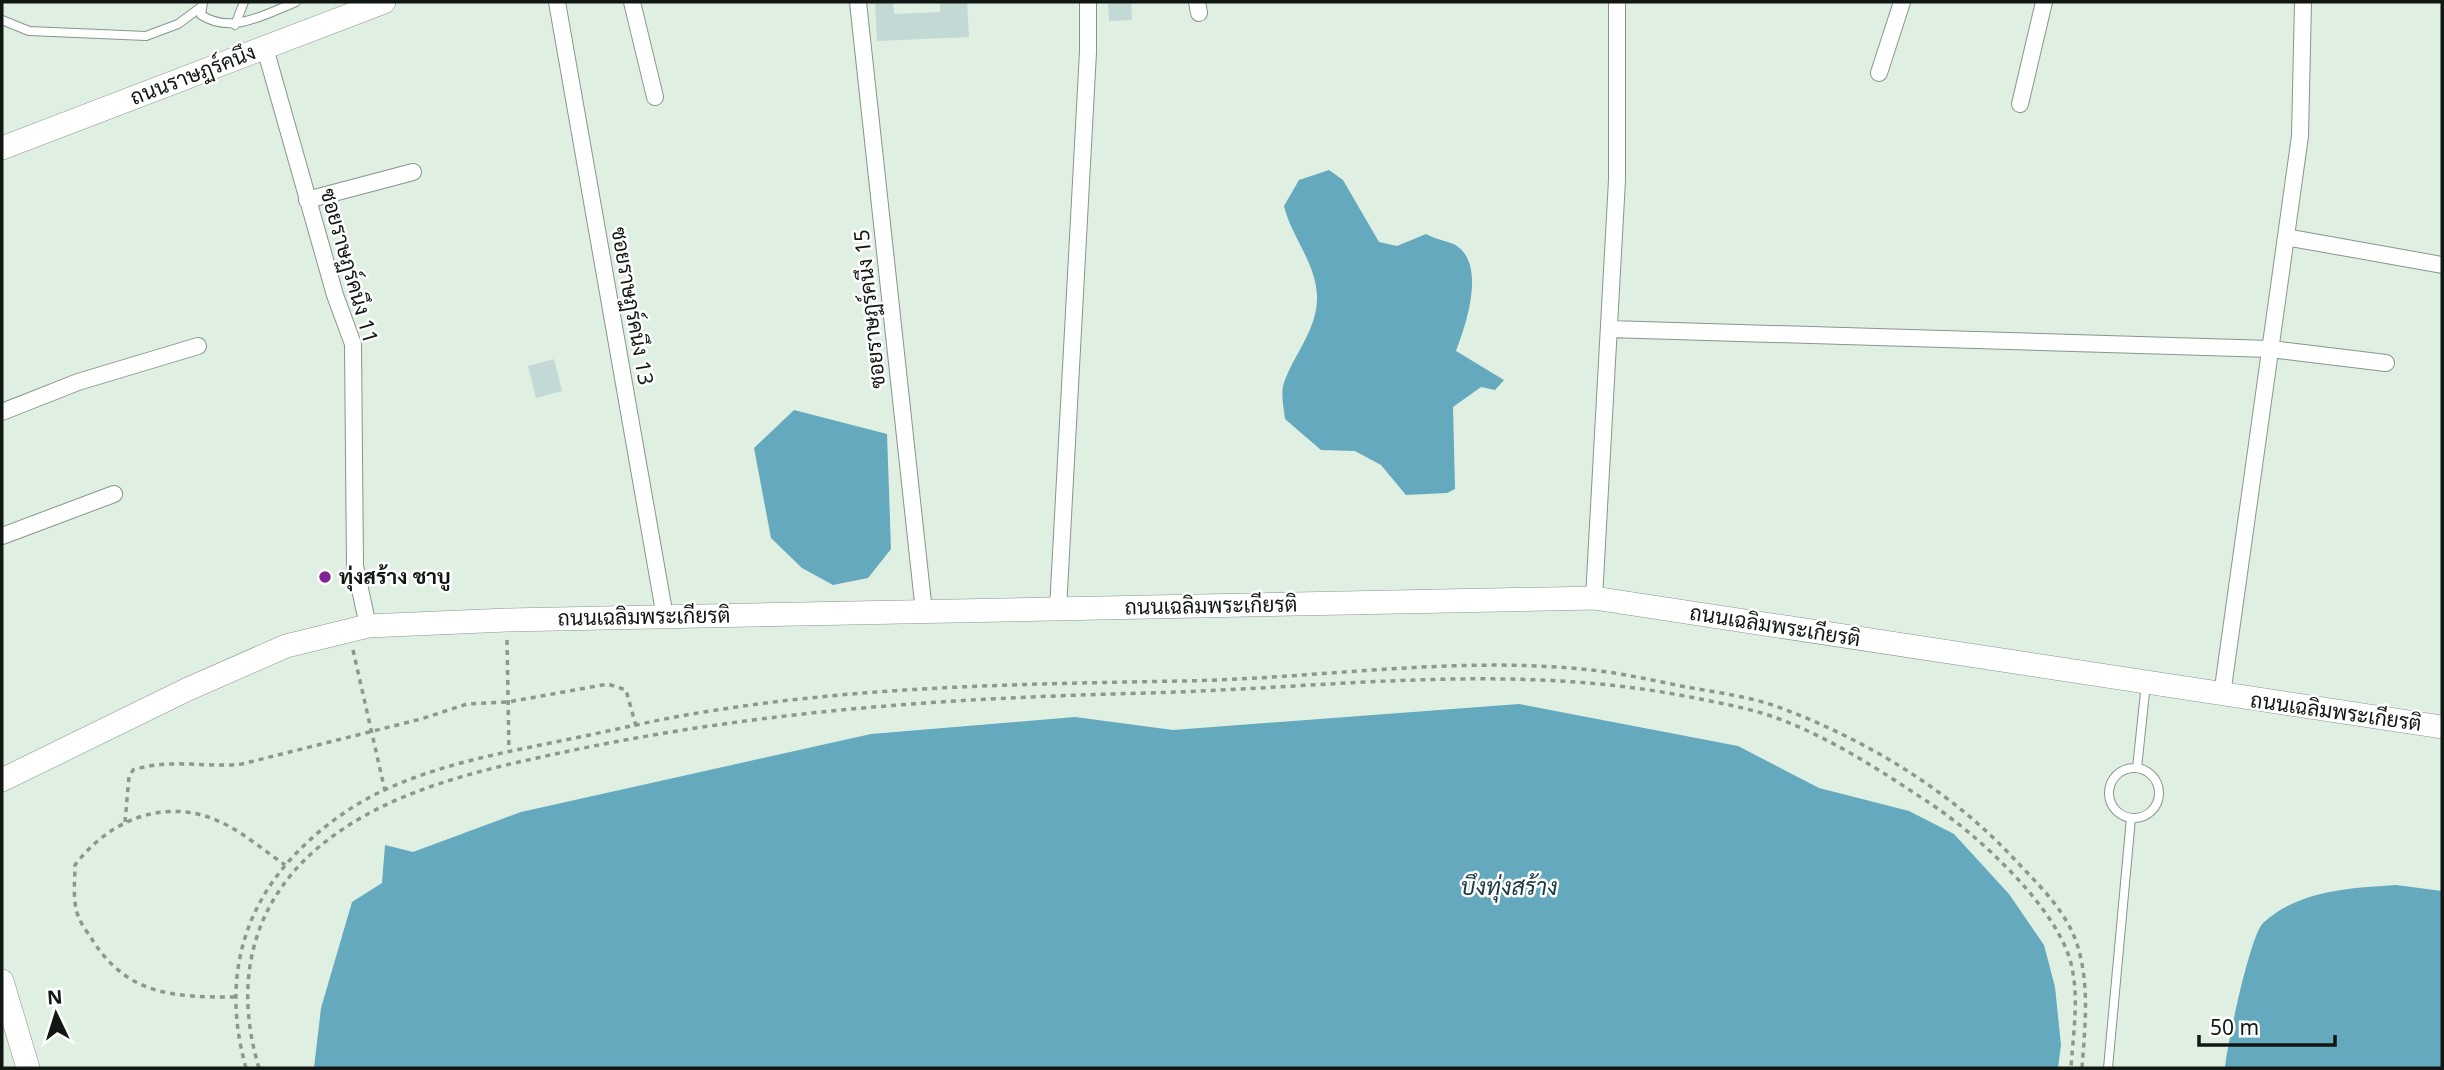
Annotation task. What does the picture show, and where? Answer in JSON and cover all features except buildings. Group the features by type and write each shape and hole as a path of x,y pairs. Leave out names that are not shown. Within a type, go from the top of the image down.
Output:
{"street":[{"name":"ถนนราษฏร์คนึง","path":"2,149 384,2"},
{"name":"ซอยราษฏร์คนึง 13","path":"557,2 665,617"},
{"path":"632,2 655,97"},
{"name":"ซอยราษฏร์คนึง 15","path":"858,2 924,612"},
{"path":"1058,609 1088,52 1088,2"},
{"path":"1594,598 1617,180 1617,2"},
{"path":"1880,73 1902,2"},
{"path":"2020,104 2044,2"},
{"path":"2222,695 2300,136 2303,2"},
{"name":"ซอยราษฏร์คนึง 11","path":"265,48 307,200 353,344 358,629"},
{"path":"307,200 413,172"},
{"path":"2286,237 2442,265"},
{"path":"1609,329 2271,349 2386,363"},
{"path":"2,412 78,382 198,346"},
{"path":"2,536 114,494"},
{"name":"ถนนเฉลิมพระเกียรติ","path":"2,780 186,690 274,652 358,629 507,620 1594,598 2442,727"},
{"path":"2,981 28,1068"}],"lane":[{"path":"235,25 244,2"},
{"path":"202,5 201,15 212,22 235,25 296,2"},
{"path":"2,20 29,31 146,36 178,24 202,5"},
{"path":"2137,768 2146,683"},
{"path":"2137,768 2153,776 2160,791 2155,808 2148,814 2132,818 2117,812 2112,806 2109,790 2115,776 2122,771 2137,768"},
{"path":"2108,1068 2132,818"}],"path":[{"path":"507,620 509,752"},
{"path":"358,629 385,791"},
{"path":"246,1068 234,997 238,966 252,917 268,885 305,843 348,810 385,791 483,757 705,712 872,692 1036,683 1247,679 1472,666 1593,670 1775,706 1829,728 1907,771 1965,809 2049,896 2069,926 2078,948 2087,999 2082,1068"},
{"path":"259,1068 246,1004 248,966 260,928 276,898 312,853 341,831 408,795 454,779 587,748 709,725 856,706 996,697 1193,692 1488,677 1602,681 1737,706 1776,717 1872,765 1946,813 1985,843 2020,883 2051,923 2071,960 2075,1010 2071,1068"},
{"path":"125,822 129,777 133,770 155,763 242,764 467,704 508,702 575,688 619,686 629,696 636,726"},
{"path":"234,997 192,997 160,992 131,982 107,963 78,917 75,865 93,842 125,822 157,811 182,811 210,817 232,827 285,865"}],"water":[{"path":"1329,170 1343,180 1379,242 1397,246 1426,234 1457,246 1466,255 1472,281 1471,296 1456,351 1504,380 1495,390 1481,387 1453,407 1455,489 1447,493 1406,495 1381,465 1355,451 1321,450 1285,419 1283,386 1309,332 1317,296 1308,261 1284,206 1299,180"},
{"path":"794,410 887,434 891,549 868,578 833,585 802,568 771,538 754,448"},
{"name":"บึงทุ่งสร้าง","path":"1519,704 1738,746 1819,788 1909,811 1954,834 2009,894 2044,945 2055,987 2061,1045 2058,1068 314,1068 321,1008 352,902 382,883 385,845 413,852 521,812 871,734 1075,717 1173,730"},
{"path":"2396,885 2442,891 2442,1068 2225,1068 2234,1015 2246,969 2263,923 2277,912 2309,897 2343,890"}],"place":[{"name":"ทุ่งสร้าง ชาบู","path":"325,577"}]}
